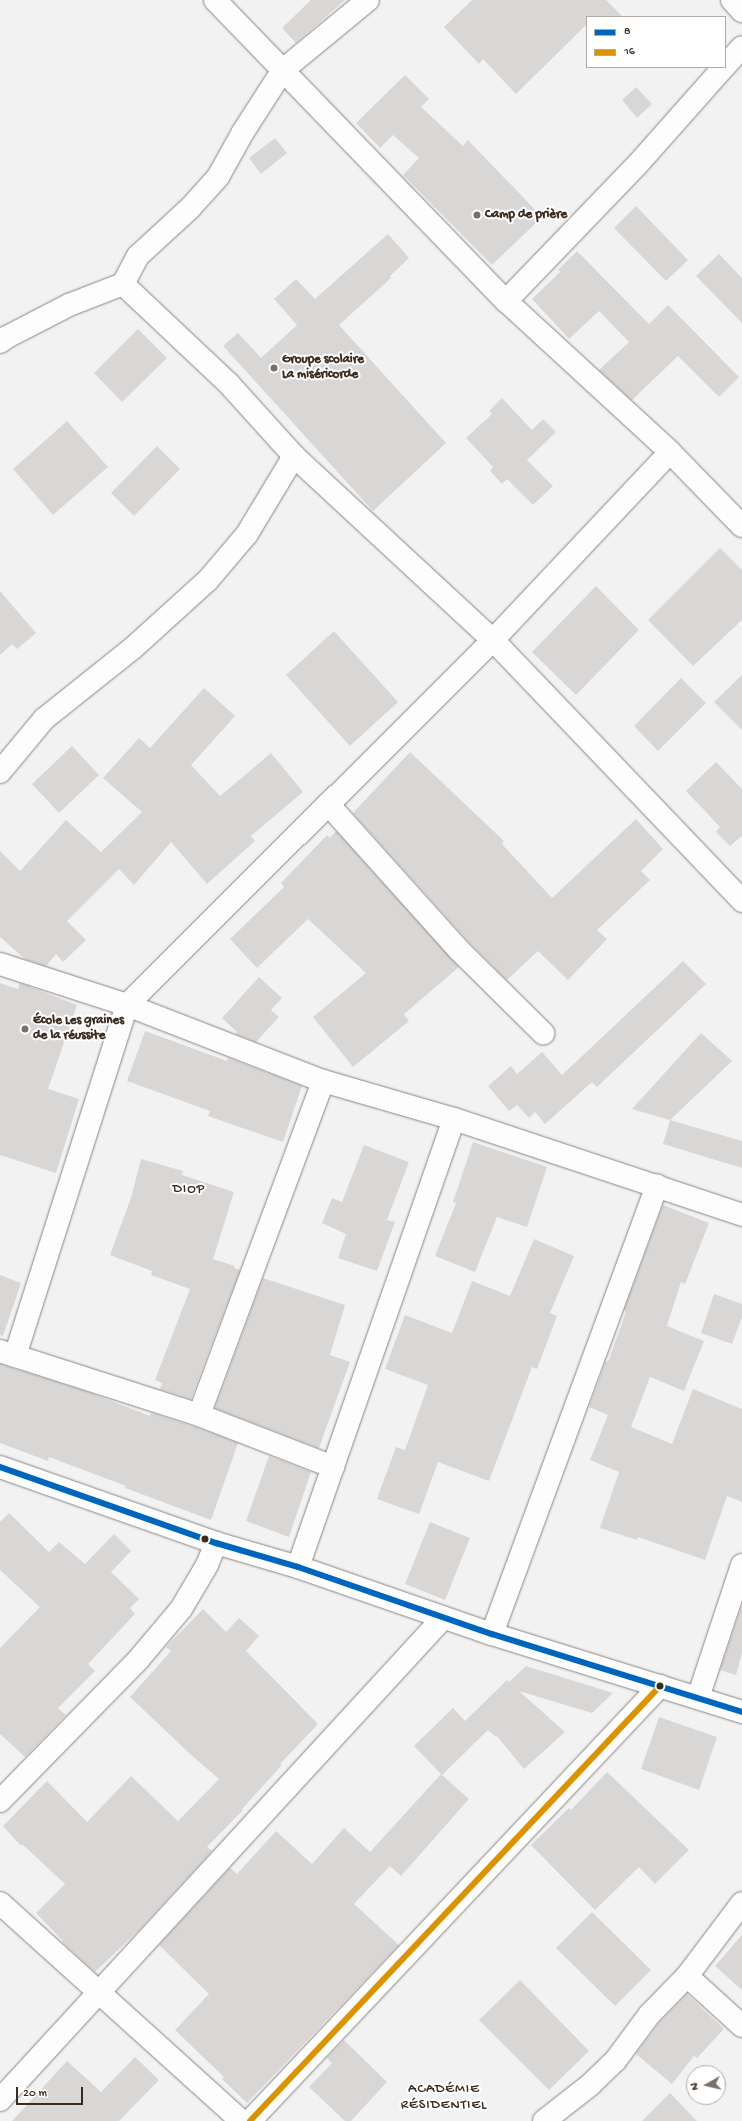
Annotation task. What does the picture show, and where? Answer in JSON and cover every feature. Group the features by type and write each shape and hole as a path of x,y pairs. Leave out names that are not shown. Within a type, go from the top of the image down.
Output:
{"street":[{"path":"215,0 506,301 670,452 742,526"},
{"path":"0,342 69,305 123,284 138,256 190,208 218,177 243,132 283,70 368,0"},
{"path":"732,0 742,11"},
{"path":"726,66 742,47"},
{"path":"506,301 637,165 724,68"},
{"path":"123,284 228,384 294,456 492,640 742,901"},
{"path":"333,1467 199,1415 8,1354 127,1005 492,640 670,452"},
{"path":"0,772 44,719 133,648 208,580 248,534 294,456"},
{"path":"328,804 458,949 543,1033"},
{"path":"0,964 127,1005 323,1080 454,1119 657,1185 742,1215"},
{"path":"199,1415 323,1080"},
{"path":"298,1567 454,1119"},
{"path":"492,1634 657,1185"},
{"path":"4,1474 216,1543 298,1567 492,1634 742,1712"},
{"path":"0,1801 138,1660 181,1609 207,1565 216,1543"},
{"path":"698,1698 742,1565"},
{"path":"0,2100 443,1618"},
{"path":"250,2121 660,1686"},
{"path":"0,1903 241,2121"},
{"path":"554,2118 615,2061 649,2015 687,1976 742,1903"},
{"path":"687,1976 742,2026"}],"building":[{"path":"311,0 345,0 296,43 282,28"},
{"path":"472,0 606,0 622,16 586,16 586,25 516,94 483,59 479,64 444,27"},
{"path":"405,75 429,99 421,107 463,146 468,140 542,217 492,265 403,175 419,158 393,135 380,148 356,123"},
{"path":"636,87 652,104 637,118 622,100"},
{"path":"275,138 287,153 261,174 249,158"},
{"path":"636,206 688,260 666,281 614,228"},
{"path":"388,234 409,258 390,276 391,278 339,325 446,443 373,511 223,346 238,333 261,358 297,325 274,299 296,279 315,299"},
{"path":"577,251 649,324 668,305 739,377 719,397 678,356 632,400 599,370 629,342 599,311 569,339 532,299 560,272 558,270"},
{"path":"719,254 742,278 742,323 696,276"},
{"path":"138,329 167,358 122,402 94,373"},
{"path":"502,398 532,430 543,419 556,432 527,460 553,486 533,505 507,479 502,484 490,471 493,467 466,438 492,414 489,411"},
{"path":"67,421 108,467 53,515 13,469"},
{"path":"157,446 180,469 134,516 111,493"},
{"path":"720,548 742,570 742,620 693,666 648,620"},
{"path":"596,586 639,630 576,695 532,652"},
{"path":"0,591 36,633 17,649 12,644 0,655"},
{"path":"334,631 398,702 350,746 286,675"},
{"path":"742,675 742,730 714,702"},
{"path":"681,678 706,703 658,751 634,726"},
{"path":"204,688 235,716 191,765 220,796 271,753 303,792 251,836 255,841 207,884 171,842 134,885 119,869 67,921 86,940 63,962 56,954 46,966 25,959 0,937 0,851 20,871 66,820 101,852 142,812 103,778 139,738 150,748"},
{"path":"72,746 99,775 59,813 32,784"},
{"path":"410,752 504,841 502,844 552,898 636,819 663,849 641,871 650,880 597,930 607,939 568,980 538,951 507,980 467,940 353,813"},
{"path":"716,762 742,789 742,836 730,846 716,832 720,827 686,791"},
{"path":"336,831 459,967 404,1014 409,1021 353,1067 313,1017 366,973 308,919 257,968 230,939 284,887 281,883 327,835 330,838"},
{"path":"683,961 706,984 597,1087 592,1082 545,1124 535,1112 529,1118 517,1105 509,1111 488,1086 511,1066 517,1074 542,1052 562,1075"},
{"path":"259,977 282,998 271,1010 279,1017 256,1042 236,1034 237,1032 222,1018"},
{"path":"0,983 18,989 20,983 77,1005 48,1089 79,1099 56,1173 0,1155"},
{"path":"145,1031 227,1061 228,1058 302,1086 283,1142 208,1116 210,1111 127,1081"},
{"path":"701,1033 732,1061 670,1120 632,1109"},
{"path":"670,1120 742,1141 742,1168 663,1144"},
{"path":"473,1142 547,1167 527,1227 497,1217 475,1272 435,1256 456,1203 453,1202"},
{"path":"364,1145 409,1162 387,1220 395,1222 377,1271 338,1258 346,1234 322,1223 332,1198 342,1202"},
{"path":"141,1159 183,1171 182,1175 234,1192 213,1259 235,1266 234,1268 240,1270 191,1399 160,1389 162,1383 155,1380 190,1289 151,1275 152,1271 110,1255 131,1198"},
{"path":"663,1205 709,1223 685,1284 681,1282 667,1326 704,1341 684,1391 650,1377 631,1427 672,1444 693,1389 742,1409 742,1502 727,1496 705,1560 638,1537 637,1540 600,1528 619,1472 590,1460 608,1415 589,1407 606,1361 608,1362 626,1312 624,1310"},
{"path":"534,1239 574,1256 550,1313 557,1316 537,1369 532,1367 489,1481 438,1462 419,1514 377,1499 396,1447 405,1450 428,1385 385,1369 405,1315 452,1333 472,1281 510,1296"},
{"path":"0,1275 21,1283 3,1336 0,1335"},
{"path":"263,1278 345,1305 330,1355 350,1362 319,1448 215,1408"},
{"path":"714,1294 742,1304 742,1317 732,1344 701,1333"},
{"path":"0,1364 88,1392 150,1416 151,1413 238,1443 211,1520 125,1488 126,1486 49,1457 48,1461 0,1443"},
{"path":"269,1456 311,1472 289,1537 246,1521"},
{"path":"9,1513 49,1552 59,1542 85,1564 114,1534 131,1551 111,1572 139,1599 130,1608 135,1614 88,1664 95,1671 58,1708 66,1715 25,1757 0,1734 0,1648 40,1607 0,1570 0,1522"},
{"path":"430,1522 470,1538 445,1600 405,1584"},
{"path":"742,1605 742,1653 736,1675 720,1670"},
{"path":"203,1609 226,1632 239,1618 259,1636 246,1651 318,1724 280,1764 282,1765 242,1809 243,1810 207,1847 212,1851 141,1928 95,1972 62,1942 63,1941 36,1913 65,1884 22,1844 21,1846 3,1826 47,1781 87,1822 131,1776 178,1821 219,1779 189,1753 130,1697 171,1651 166,1647"},
{"path":"526,1666 613,1693 592,1713 519,1691 565,1732 524,1769 497,1736 496,1737 488,1730 442,1775 414,1746 453,1708 465,1721 507,1680 509,1682"},
{"path":"659,1717 717,1737 699,1790 641,1769"},
{"path":"607,1772 689,1850 655,1884 639,1867 595,1910 531,1845 569,1808 571,1810"},
{"path":"441,1774 469,1799 401,1876 390,1866 354,1904 399,1945 247,2103 222,2079 224,2077 175,2030 209,1994 159,1945 230,1868 237,1874 276,1831 312,1864 344,1828 370,1852"},
{"path":"592,1912 651,1970 615,2006 556,1948"},
{"path":"742,1935 742,1990 715,1966"},
{"path":"520,1980 589,2051 549,2090 479,2020"},
{"path":"687,1994 724,2029 697,2058 694,2056 672,2084 636,2054 659,2023"},
{"path":"344,2040 387,2082 351,2121 345,2121 309,2087 332,2063 327,2058"},
{"path":"135,2057 159,2080 119,2121 12,2121 67,2061 101,2092"},
{"path":"670,2093 697,2121 642,2121"}],"transit line":[{"name":"8","path":"0,1467 216,1543 298,1567 492,1634 742,1712"},
{"name":"16","path":"250,2121 660,1686"}],"place":[{"name":"Camp de prière","path":"477,215"},
{"name":"Groupe scolaire La miséricorde","path":"274,368"},
{"name":"École Les graines de la réussite","path":"25,1029"}],"district":[{"name":"DIOP","path":"189,1190"},
{"name":"ACADÉMIE RÉSIDENTIEL","path":"444,2098"}]}
